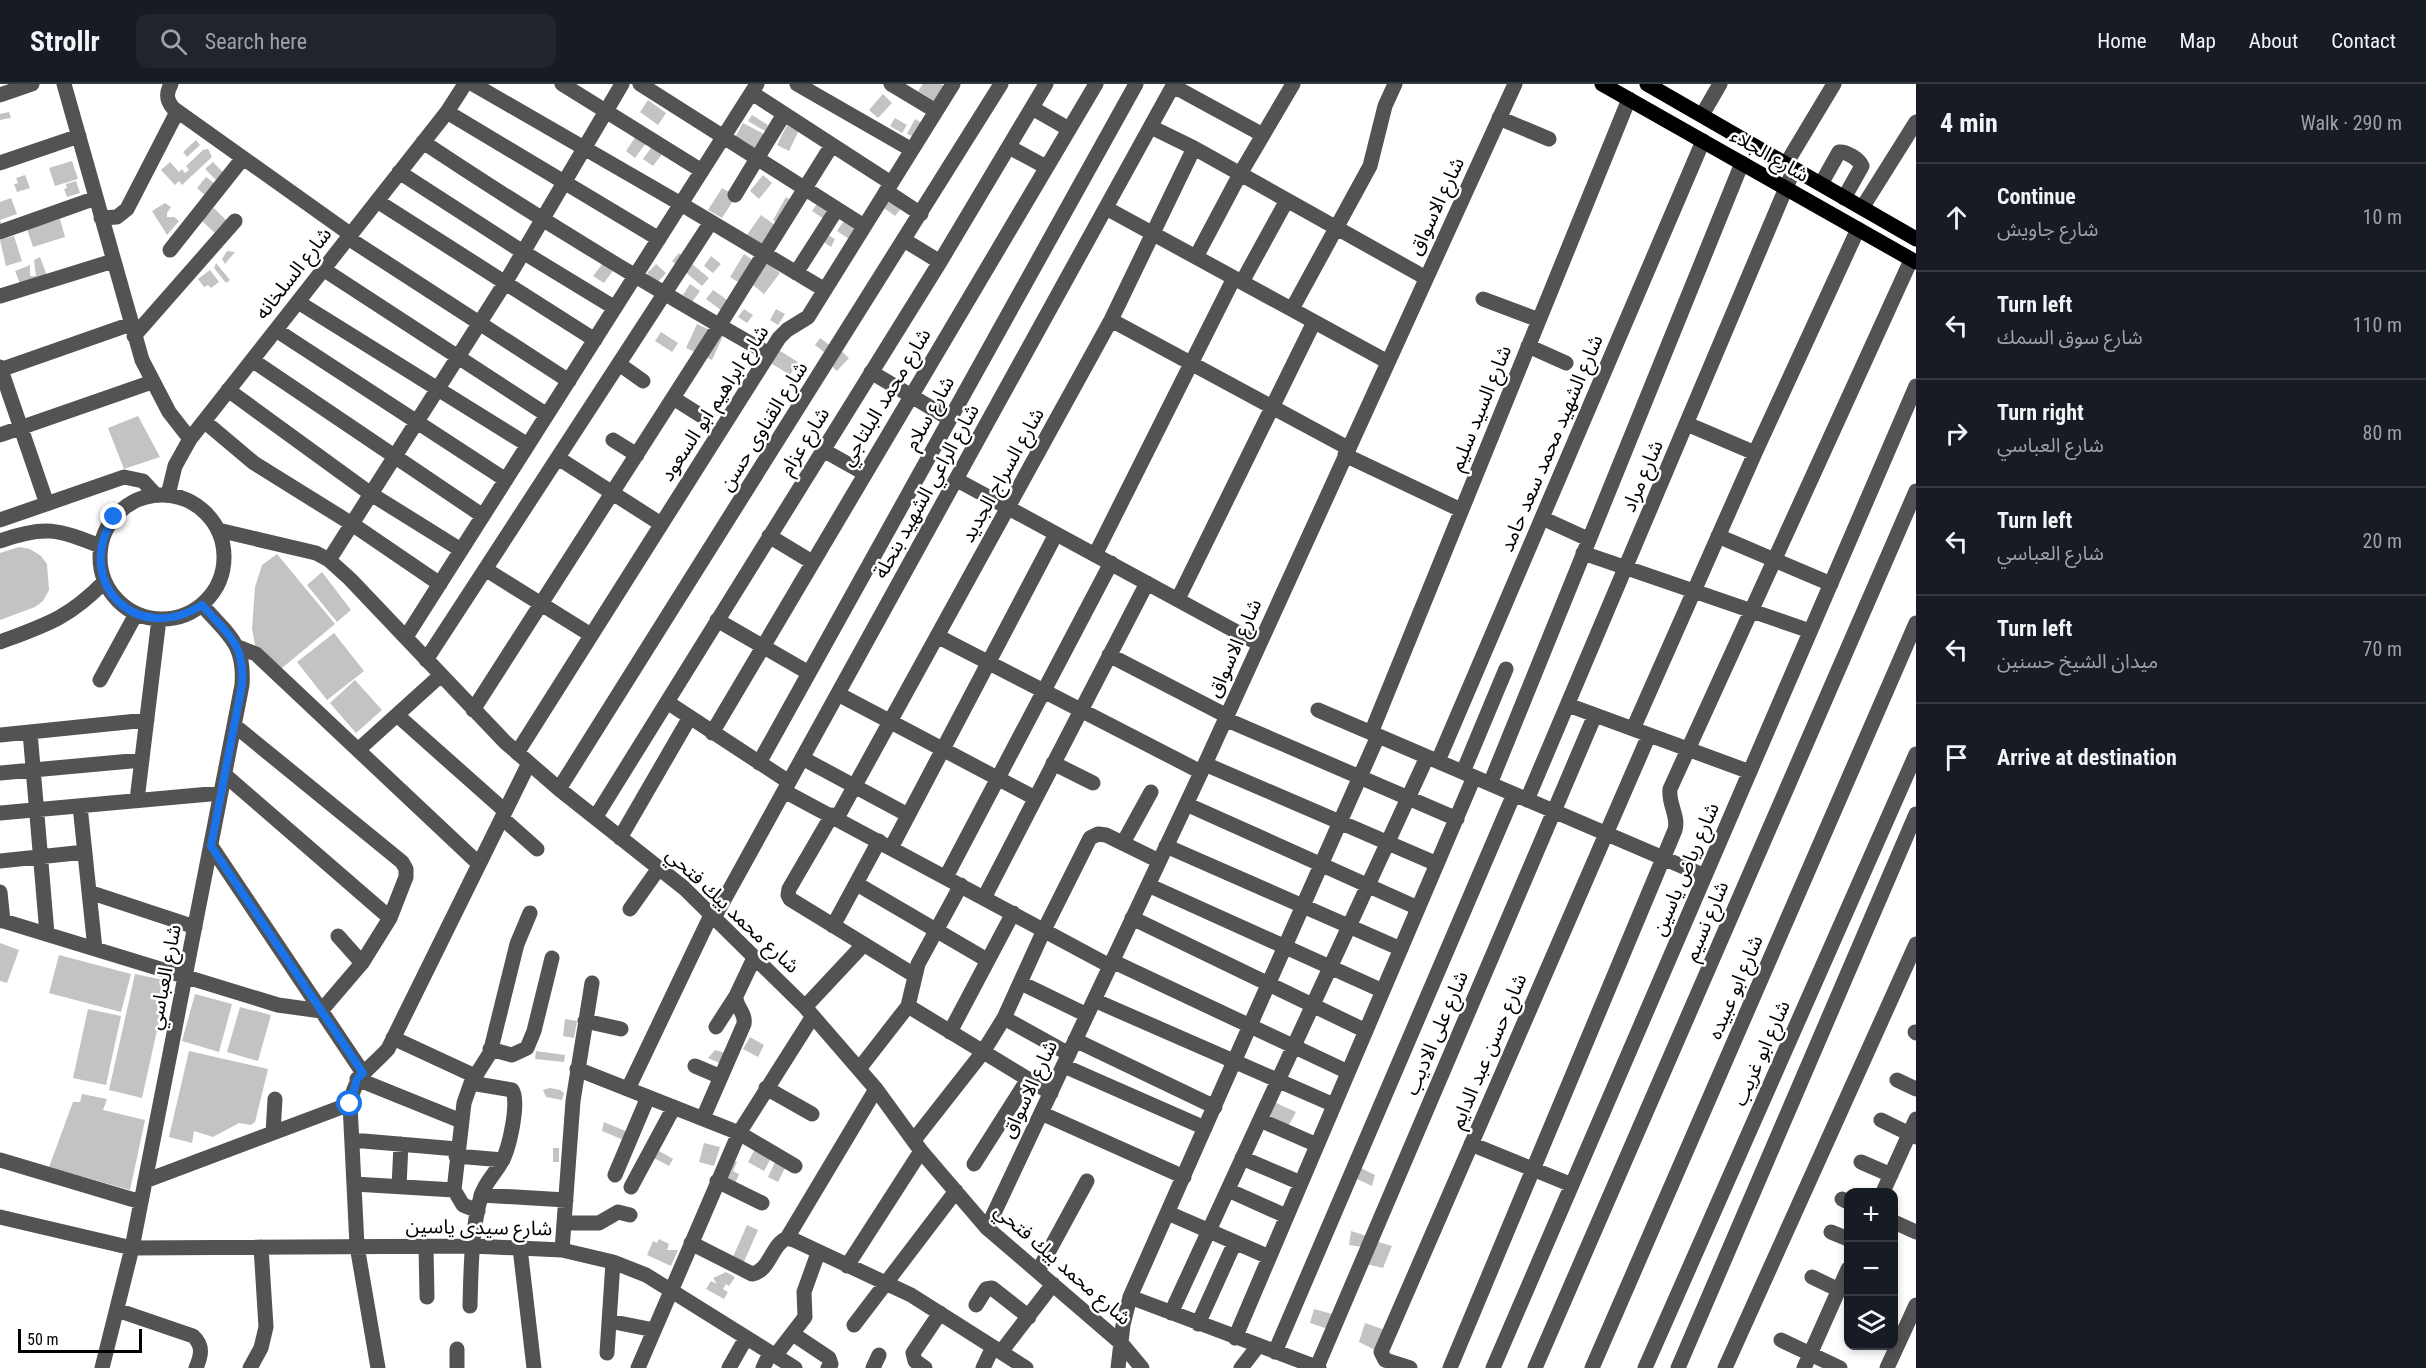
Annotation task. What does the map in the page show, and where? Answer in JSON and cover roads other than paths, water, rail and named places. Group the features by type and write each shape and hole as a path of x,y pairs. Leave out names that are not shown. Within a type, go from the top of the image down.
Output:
{"main road":[{"name":"شارع الجلاء","path":"1602,84 1914,261"},
{"name":"شارع الجلاء","path":"1648,84 1916,239"}],"street":[{"path":"0,95 32,84"},
{"path":"64,84 133,330 152,382 169,412 190,439"},
{"name":"شارع السلخانه","path":"162,495 190,439 447,112 465,84"},
{"path":"473,84 825,290"},
{"path":"562,84 702,171"},
{"path":"329,560 505,283 622,84"},
{"path":"640,84 864,226"},
{"path":"797,84 912,150"},
{"path":"891,84 936,111"},
{"name":"شارع ابراهيم ابو السعود","path":"360,1076 388,1049 503,815 523,758 591,635 769,354 787,330 808,317 953,84"},
{"name":"شارع القناوى حسن","path":"559,789 1001,84"},
{"name":"شارع عزام","path":"595,818 940,262 1046,84"},
{"name":"شارع محمد البلتاجي","path":"712,733 1096,84"},
{"name":"شارع سلام","path":"759,763 1136,84"},
{"path":"1196,257 1240,174 1293,84"},
{"path":"1292,309 1370,166 1385,106 1395,84"},
{"name":"شارع الاسواق","path":"987,1228 1203,768 1515,84"},
{"name":"شارع السيد سليم","path":"1118,1368 1123,1325 1130,1296 1360,777 1374,734 1461,510 1528,346 1633,101 1648,84"},
{"path":"1702,115 1720,84"},
{"name":"شارع مراد","path":"1275,1352 1520,797 1568,705 1786,188 1790,166 1834,84"},
{"path":"1174,85 1263,135"},
{"name":"شارع الراعي الشهيد بنحلة","path":"628,1089 712,916 957,480 1174,85"},
{"path":"170,86 169,104 177,112 349,236 569,381"},
{"path":"406,637 754,89 784,114 832,145 921,214"},
{"path":"1032,108 1069,129"},
{"path":"102,218 117,217 127,209 177,112"},
{"path":"447,112 659,239"},
{"path":"735,195 784,114"},
{"path":"1499,117 1549,139"},
{"path":"1862,208 1916,122"},
{"path":"1150,127 1194,148 1426,278"},
{"path":"0,163 79,136"},
{"name":"شارع الشهيد محمد سعد حامد","path":"1172,1313 1387,843 1408,798 1432,759 1542,518 1703,141"},
{"path":"423,142 542,220 635,277 769,354"},
{"path":"473,710 720,326 832,145"},
{"path":"1009,147 1046,167"},
{"name":"شارع السراج الجديد","path":"833,926 790,899 788,892 854,786 1111,320 1194,148"},
{"path":"1821,184 1839,152 1845,152 1860,161 1862,166 1844,198"},
{"path":"170,250 243,158"},
{"path":"1490,784 1742,164"},
{"path":"399,172 615,309"},
{"path":"0,232 96,198"},
{"path":"1095,555 1191,364 1238,280 1287,200"},
{"path":"377,201 595,339"},
{"path":"1106,208 1388,362"},
{"path":"796,273 837,209"},
{"path":"47,504 0,369 133,330 235,221"},
{"path":"426,660 711,222"},
{"path":"1633,729 1755,453 1858,229"},
{"path":"904,240 940,262"},
{"path":"0,296 113,261"},
{"path":"1450,1368 1676,825 1670,805 1670,789 1773,560 1914,261"},
{"path":"323,269 547,416"},
{"path":"1483,299 1539,320"},
{"path":"298,302 528,445"},
{"path":"1111,320 1273,407 1347,452 1461,510"},
{"path":"1178,599 1314,322"},
{"path":"276,330 506,480"},
{"path":"1528,346 1566,363"},
{"path":"252,360 483,516"},
{"path":"619,364 643,381"},
{"path":"871,372 950,419"},
{"path":"0,435 152,382"},
{"name":"شارع رياض ياسين","path":"1493,1368 1916,386"},
{"path":"228,390 371,494 461,550"},
{"path":"673,399 700,415"},
{"path":"204,421 254,463 352,524 440,584"},
{"path":"1687,424 1755,453"},
{"path":"613,440 637,455"},
{"path":"823,450 864,473"},
{"path":"558,458 661,524"},
{"path":"0,520 124,477 143,481 162,495"},
{"path":"957,480 1259,644"},
{"name":"شارع نسيم","path":"1535,1368 1916,491"},
{"path":"162,495 189,501 206,513 218,530 224,550 223,570 216,589 202,605 189,613 174,618 159,619 136,614 117,601 104,582 100,564 100,546 105,530 126,506 141,498 162,495"},
{"path":"1542,518 1626,568 1810,632"},
{"name":"شارع محمد بيك فتحي","path":"218,530 303,548 329,560 350,579 473,710 523,758 684,888 809,1011 876,1089 917,1146 987,1228 1122,1344 1142,1368"},
{"path":"0,541 17,535 60,531 100,546"},
{"path":"914,975 833,926 857,884 908,815 1056,534"},
{"path":"769,536 812,562"},
{"path":"1718,536 1831,584"},
{"path":"946,878 1111,563"},
{"path":"485,569 591,635"},
{"path":"0,642 58,620 83,603 104,582"},
{"path":"984,898 1146,583"},
{"path":"202,605 238,647 256,654 479,864"},
{"path":"100,680 136,614"},
{"path":"137,800 159,619"},
{"path":"717,620 809,673"},
{"name":"شارع ابو عبيده","path":"1592,1368 1916,622"},
{"path":"937,636 1080,710 1203,768 1340,822 1437,864"},
{"name":"شارع العباسي","path":"102,1368 132,1248 225,775 243,672 238,647"},
{"path":"1109,655 1226,718 1456,819"},
{"path":"1235,1338 1456,819 1468,775 1506,669"},
{"path":"358,750 441,675"},
{"path":"838,694 1035,798"},
{"path":"667,702 759,763 786,786 834,817 946,878 1111,963 1348,1072"},
{"path":"1568,705 1750,772"},
{"path":"1318,710 1705,876"},
{"path":"397,715 537,849"},
{"name":"شارع على الاديب","path":"1318,1368 1595,715"},
{"path":"620,838 690,717"},
{"path":"0,735 147,720"},
{"path":"234,725 402,862 406,869 406,877 390,918 362,963 321,1011"},
{"path":"30,732 47,934"},
{"name":"شارع حسن عبد الدايم","path":"1410,1368 1385,1360 1381,1352 1649,735"},
{"name":"شارع ابو غريب","path":"1645,1368 1911,781 1916,754"},
{"path":"802,758 908,815"},
{"path":"0,773 142,760"},
{"path":"1053,763 1093,783"},
{"path":"225,775 390,918"},
{"path":"1122,843 1151,792"},
{"path":"0,813 221,793"},
{"path":"1186,804 1418,908"},
{"path":"80,806 95,949"},
{"path":"1677,1368 1916,814"},
{"path":"847,1266 917,1146 1004,1018 1044,930 1090,838 1098,834 1106,835 1159,861"},
{"path":"211,846 321,1011 360,1076 461,1121"},
{"path":"1166,846 1401,949"},
{"path":"0,861 85,852"},
{"path":"630,909 659,868"},
{"path":"857,884 987,960"},
{"path":"859,1069 908,1006 914,975 961,885"},
{"path":"1148,885 1383,991"},
{"path":"0,892 2,920 278,1005 321,1011"},
{"path":"89,892 195,927"},
{"path":"530,913 517,945 490,1049 485,1062 473,1080 464,1103 454,1190 463,1204 566,1200"},
{"path":"950,1032 1013,913"},
{"path":"1132,918 1366,1031"},
{"path":"338,936 362,963"},
{"path":"638,1368 673,1291 717,1181 740,1133 809,1011 864,944"},
{"path":"1725,1368 1916,944"},
{"path":"490,1049 512,1055 527,1047 534,1031 552,958"},
{"path":"716,1027 736,996 754,958"},
{"path":"562,1250 577,1069 592,983"},
{"path":"1021,983 1087,1016"},
{"path":"704,1118 744,1024 745,1017 736,1001 736,996"},
{"path":"1094,1000 1334,1105"},
{"path":"908,1006 1051,1093"},
{"path":"1004,1018 1205,1128"},
{"path":"585,1022 621,1029"},
{"path":"393,1038 473,1080 506,1089 515,1095 512,1128 503,1160 480,1203 472,1246 470,1306"},
{"path":"1069,1053 1215,1107"},
{"path":"695,1066 721,1077"},
{"path":"577,1069 740,1133 795,1166"},
{"path":"360,1076 350,1104 357,1246 378,1368"},
{"path":"975,1164 1028,1079"},
{"path":"1897,1080 1916,1089"},
{"path":"766,1088 812,1114"},
{"path":"691,1243 752,1274 761,1271 781,1242 787,1238 876,1089"},
{"path":"615,1175 648,1097"},
{"path":"273,1134 275,1099"},
{"path":"145,1181 350,1104"},
{"path":"631,1186 674,1107"},
{"path":"1041,1113 1184,1177"},
{"path":"1885,1188 1913,1135 1916,1119"},
{"path":"1260,1120 1317,1145"},
{"path":"1881,1120 1913,1135"},
{"path":"351,1140 401,1144 503,1160"},
{"path":"399,1187 401,1144"},
{"path":"1471,1144 1572,1185"},
{"path":"1242,1158 1301,1184"},
{"path":"0,1160 141,1202"},
{"path":"1861,1162 1891,1175"},
{"path":"717,1181 762,1203"},
{"path":"1038,1271 1087,1181"},
{"path":"354,1184 454,1190"},
{"path":"1228,1190 1287,1216"},
{"path":"854,1325 956,1191"},
{"path":"564,1223 598,1223 618,1212 630,1215"},
{"path":"1168,1213 1269,1257"},
{"name":"شارع سيدى ياسين","path":"0,1217 132,1248 472,1246 562,1250 613,1262 646,1275 795,1368"},
{"path":"1898,1224 1916,1232"},
{"path":"1831,1232 1844,1237"},
{"path":"787,1238 885,1283 940,1313 1026,1368"},
{"path":"1198,1323 1235,1242"},
{"path":"250,1368 261,1348 266,1327 261,1246"},
{"path":"426,1246 427,1297"},
{"path":"520,1248 534,1368"},
{"path":"763,1368 805,1317 804,1292 818,1253"},
{"path":"607,1353 613,1262"},
{"path":"1807,1361 1842,1291 1812,1277"},
{"path":"983,1368 997,1349 1029,1317 1053,1284"},
{"path":"976,1305 986,1289 992,1288 1029,1317"},
{"path":"1130,1296 1318,1368"},
{"path":"1887,1368 1916,1305"},
{"path":"117,1310 193,1336 201,1351 196,1368"},
{"path":"925,1368 915,1361 913,1353 940,1313"},
{"path":"609,1320 654,1330"},
{"path":"793,1334 833,1360"},
{"path":"729,1368 746,1338"},
{"path":"1780,1340 1807,1361 1840,1368"},
{"path":"1241,1368 1258,1346"},
{"path":"457,1349 457,1368"}]}
